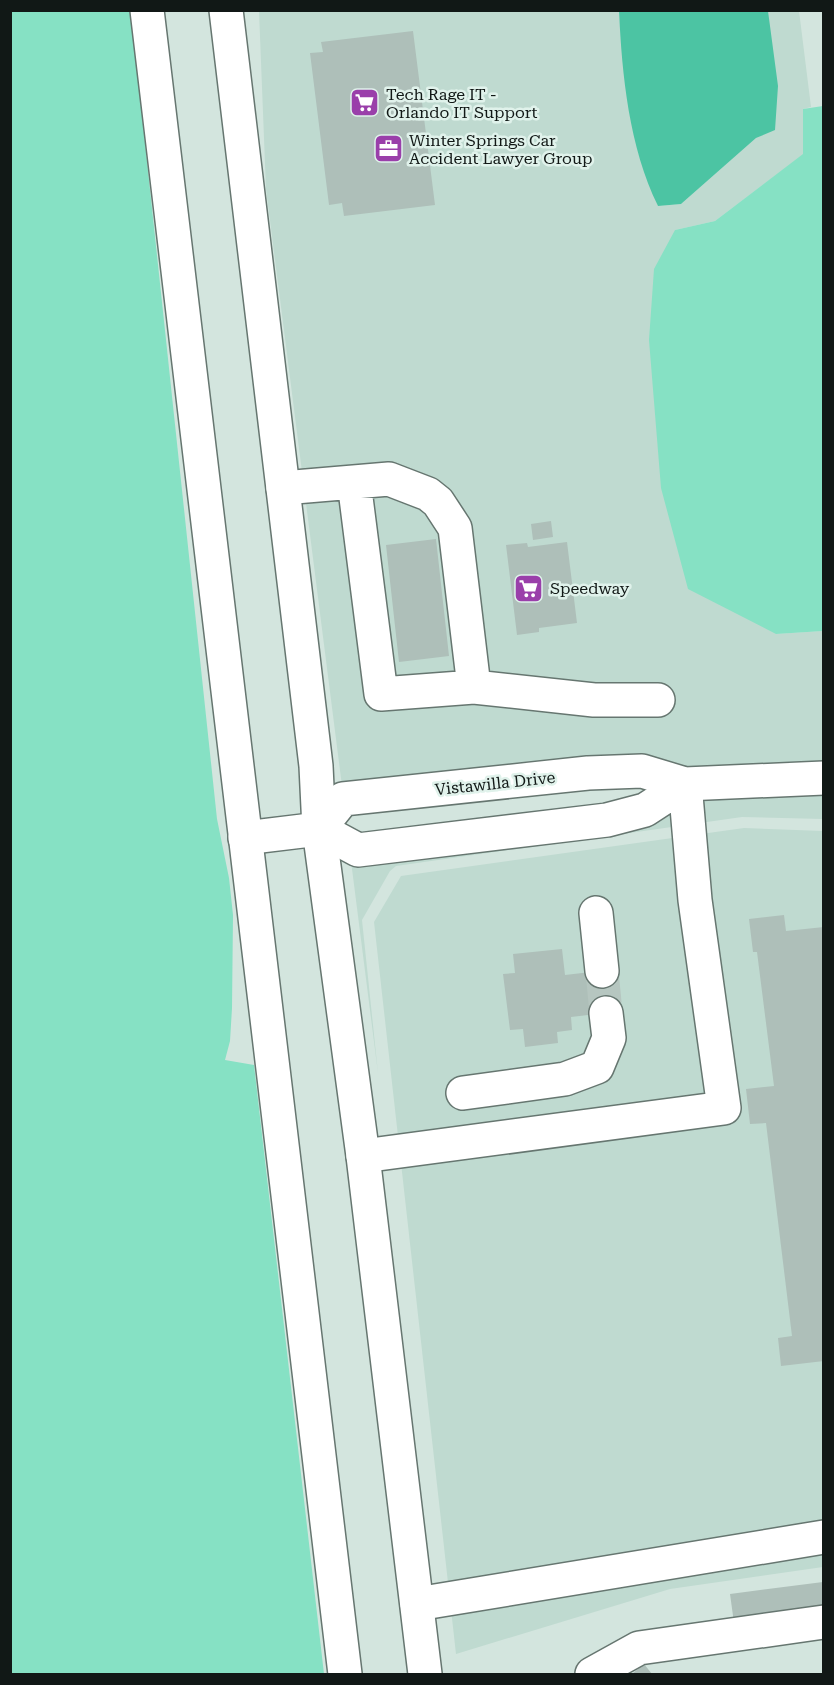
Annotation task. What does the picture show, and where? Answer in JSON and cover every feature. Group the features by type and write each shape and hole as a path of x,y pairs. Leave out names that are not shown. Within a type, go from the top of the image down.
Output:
{"main road":[{"path":"147,10 345,1674"},
{"path":"226,10 316,766 319,829 363,1156 425,1674"},
{"path":"283,488 389,479 428,494 446,512 454,528 474,687"},
{"path":"354,482 381,693 474,687 594,700 658,699"},
{"name":"Vistawilla Drive","path":"319,829 343,799 588,772 642,771 685,784 824,778"},
{"path":"245,838 319,829 358,850 607,820 645,810 685,784 695,900 724,1108 363,1156"},
{"path":"596,913 602,971"},
{"path":"463,1092 565,1079 597,1067 609,1038 606,1013"},
{"path":"417,1605 824,1537"},
{"path":"592,1674 639,1648 824,1622"}],"shaded area":[{"path":"11,11 131,11 217,819 229,878 233,915 232,1008 230,1041 225,1060 254,1065 324,1674 11,1674"},
{"path":"259,11 619,11 621,40 639,155 658,206 681,204 756,138 775,129 768,11 799,11 811,107 803,109 804,154 715,221 675,230 776,634 823,631 823,765 692,771 688,766 683,769 342,786 266,189"},
{"path":"619,11 768,11 778,86 775,130 756,138 681,204 658,206 640,160 625,85"},
{"path":"823,106 823,631 776,634 688,589 661,488 649,340 654,269 675,230 715,221 803,154 803,109"},
{"path":"823,791 823,819 742,817 396,866 390,871 362,920 378,1073 351,861 695,797"},
{"path":"744,828 823,831 823,1567 670,1589 456,1654 374,922 401,876"}],"building":[{"path":"413,31 435,205 344,216 342,203 329,205 310,53 323,52 321,42"},
{"path":"551,521 553,537 533,540 531,524"},
{"path":"436,539 449,656 399,662 386,545"},
{"path":"567,542 577,623 539,628 539,632 517,635 506,545 527,543 528,547"},
{"path":"784,915 786,931 824,927 824,1361 781,1366 778,1338 792,1336 766,1123 750,1124 746,1089 774,1086 757,952 753,952 749,919"},
{"path":"562,949 565,975 617,969 622,1011 571,1017 572,1030 557,1032 558,1043 525,1047 523,1029 510,1030 503,974 515,973 513,954"},
{"path":"823,1582 824,1612 734,1623 730,1594"},
{"path":"644,1664 652,1674 632,1674"}],"tunnel":[{"path":"602,971 606,1013"}],"place":[{"name":"Tech Rage IT - Orlando IT Support","path":"365,103"},
{"name":"Winter Springs Car Accident Lawyer Group","path":"388,149"},
{"name":"Speedway","path":"529,588"}]}
